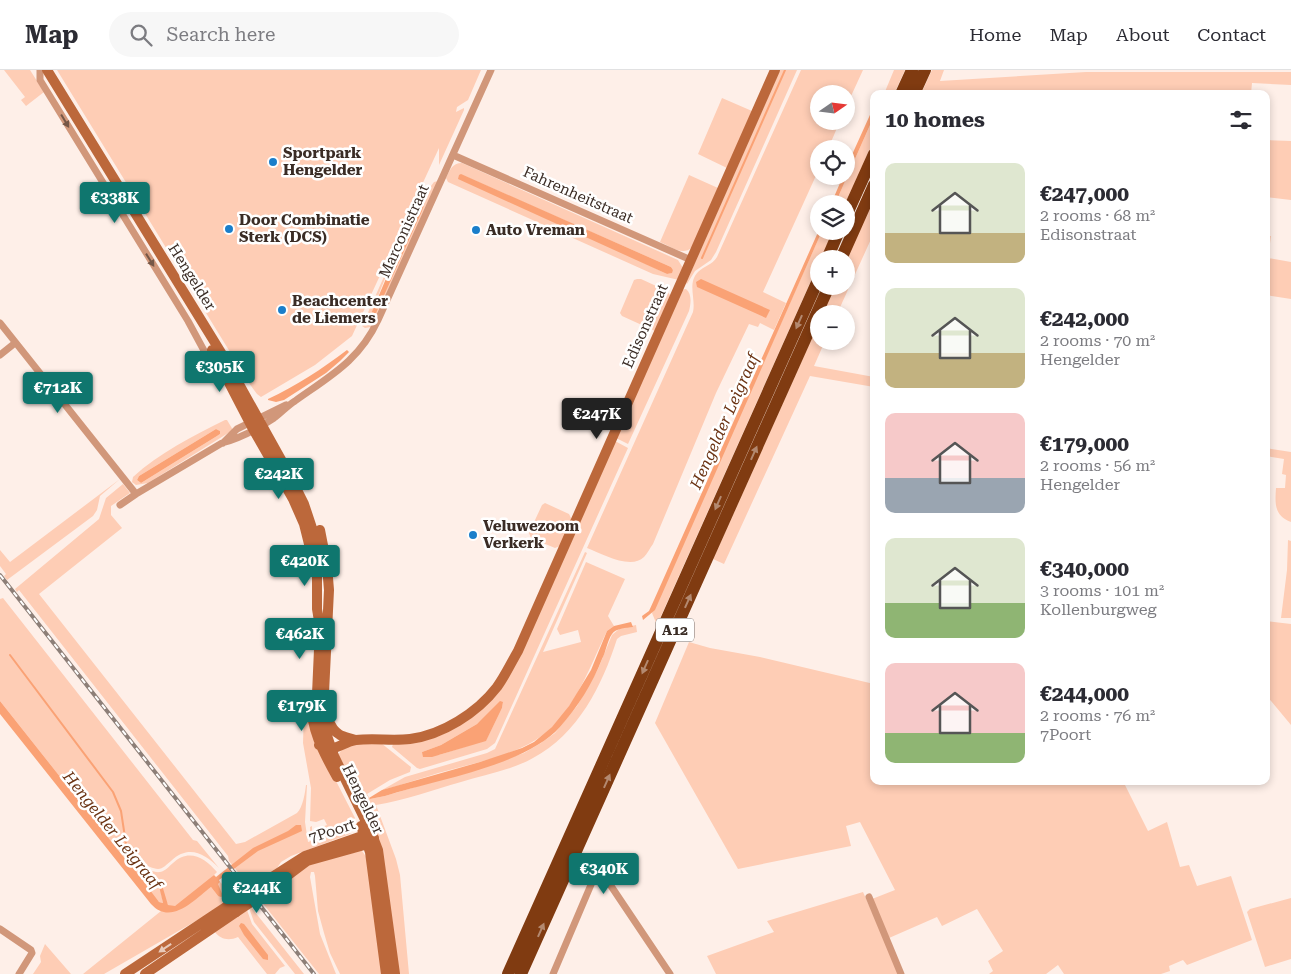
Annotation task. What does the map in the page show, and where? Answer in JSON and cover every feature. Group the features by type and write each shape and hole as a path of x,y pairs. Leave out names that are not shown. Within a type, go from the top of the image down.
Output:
{"highway":[{"path":"903,90 912,70"},
{"path":"916,90 925,70"},
{"path":"855,196 870,163"},
{"path":"845,250 870,194"},
{"name":"A12","path":"508,974 811,295"},
{"name":"A12","path":"521,974 824,295"}],"main road":[{"name":"Hengelder","path":"41,70 195,317 218,362 255,424 289,474 304,504 317,550 317,610 320,627 318,709 334,748 340,771 382,869 395,974"},
{"name":"Hengelder","path":"47,70 225,359 295,503 316,564"},
{"name":"Edisonstraat","path":"334,748 355,740 412,738 434,732 453,724 473,711 497,687 518,651 775,70"},
{"name":"Hengelder","path":"304,504 311,506 315,515 327,566 329,590 324,693 328,717 332,728 340,735 355,740"},
{"name":"Hengelder","path":"317,610 314,622 312,721 319,745 369,839 386,974"},
{"name":"Hengelder","path":"334,748 338,743 336,731"},
{"path":"319,745 327,749 334,748"},
{"name":"7Poort","path":"125,974 234,908 260,890 290,864 305,856 369,839"},
{"name":"7Poort","path":"145,974 217,924 234,908"}],"street":[{"name":"Marconistraat","path":"120,505 222,443 237,429 255,424 293,402 338,372 355,356 372,334 491,70"},
{"name":"Fahrenheitstraat","path":"453,156 691,260"},
{"path":"0,323 136,494"},
{"path":"0,355 16,343"},
{"path":"553,974 593,880 601,875 605,877 670,974"},
{"path":"869,897 901,974"},
{"path":"0,929 31,950 32,953 20,974"}],"shaded area":[{"path":"4,70 30,70 44,92 26,106 21,100 25,97"},
{"name":"Sportpark Hengelder","path":"57,70 481,70 468,100 457,107 456,112 464,108 464,110 439,165 439,148 352,336 315,365 261,397 249,383"},
{"path":"780,70 797,70 716,252 711,260 695,271 687,284 686,283"},
{"path":"801,70 863,70 855,87 855,85 810,85 810,130 836,130 832,140 810,140 810,185 812,185 763,292 786,303 774,330 760,323 758,327 749,324 716,393 653,544 645,556 638,561 616,560 587,548 693,312 692,286 695,276 717,257"},
{"path":"894,70 905,70 896,90 886,90"},
{"path":"932,70 944,70 940,81 1086,72 1291,72 1291,85 1252,83 1251,90 923,90"},
{"path":"722,98 752,111 727,168 698,154"},
{"path":"870,115 870,125 855,159 855,148"},
{"path":"870,125 870,149 855,182 855,159"},
{"path":"1270,140 1291,141 1291,200 1270,197"},
{"path":"459,163 678,260 683,268 679,280 653,274 448,182 446,178 450,170","holes":["460,174 671,267 673,270 667,274"]},
{"path":"461,174 671,267 672,273 667,274 458,179"},
{"path":"689,175 718,188 692,247 681,251 660,242"},
{"path":"438,181 378,313 371,327 365,328 362,326 415,207 434,182","holes":["420,203 402,253 370,324 385,278"]},
{"path":"839,185 843,185 839,195 835,195"},
{"path":"843,185 854,185 849,195 839,195"},
{"path":"424,198 426,199 422,211 372,322 369,324 368,321 385,281"},
{"path":"870,207 870,242 855,275 855,250 851,250"},
{"path":"815,240 818,240 814,250 810,250"},
{"path":"818,240 829,240 825,250 814,250"},
{"path":"810,250 810,258 655,610 643,620 642,616 649,611"},
{"path":"810,258 810,283 657,625 652,613"},
{"path":"1270,258 1291,262 1291,299 1270,296"},
{"path":"637,279 667,291 670,295 655,331 622,316 620,313 634,280"},
{"path":"701,279 770,310 766,318 697,287 696,282"},
{"path":"686,289 690,299 689,311 628,444 616,438 681,290"},
{"path":"830,295 846,295 841,305 826,305"},
{"path":"810,342 810,350 821,350 814,366 870,376 870,386 810,376 724,564 713,559"},
{"path":"347,350 349,352 326,373 284,400 276,402 268,400 309,377"},
{"path":"227,420 233,430 148,483 136,485 132,482 133,477 154,460","holes":["216,429 220,431 220,434 217,436 141,483 137,480 139,476"]},
{"path":"216,429 220,431 220,434 217,436 141,483 137,480 139,476"},
{"path":"615,441 628,448 495,743 487,749 420,769 392,747 393,744 422,739 494,695","holes":["503,702 502,708 486,740 439,755 422,752 441,745 477,724"]},
{"path":"1270,449 1291,452 1291,522 1281,516 1276,504 1276,488 1285,488 1286,475 1282,474 1284,459 1270,457"},
{"path":"120,479 100,496 97,510 93,516 7,580 4,576 6,574 0,566 0,550 10,562"},
{"path":"123,484 130,493 111,506 111,515 122,528 39,594 236,844 245,842 297,813 302,804 306,785 305,822 308,842 311,841 310,827 312,826 312,831 327,825 324,819 316,822 310,821 311,788 303,743 304,709 308,709 318,746 355,818 354,828 350,834 291,856 281,862 277,868 249,886 229,861 228,856 19,590 17,592 15,589 99,519 106,498"},
{"path":"545,503 569,514 572,520 560,546 555,548 531,538 529,533 542,505"},
{"path":"1288,540 1291,541 1291,618 1281,618 1287,570"},
{"path":"585,552 587,553 543,652 581,642 578,630 560,635 557,629 586,562 625,579 608,616 614,626 607,631 580,689 558,721 534,741 505,754 382,790 405,777 495,749"},
{"path":"3,598 193,840 197,841 219,868 202,855 190,852 178,856 160,869 143,864 142,866 160,872 166,870 179,859 191,856 202,859 217,872 178,905 172,907 168,905 160,886 163,903 156,901 128,861 0,701 0,599"},
{"path":"1270,621 1291,624 1291,725 1270,700"},
{"path":"631,622 633,627 619,629 612,634 594,677 584,695 560,727 544,741 525,752 478,770 385,796 369,798 382,790 480,762 534,742 552,727 569,706 591,670 607,631 614,626"},
{"path":"636,625 637,632 621,636 617,639 596,691 575,722 549,748 525,762 507,769 408,798 376,805 400,875 409,974 397,974 384,869 338,757 340,752 350,745 381,743 411,767 410,772 390,780 367,794 370,799 483,767 524,753 555,733 577,706 598,669 612,635 619,629"},
{"path":"689,642 870,683 870,785 1125,785 1148,831 1167,822 1180,867 1189,865 1197,886 1231,876 1252,940 1187,965 1183,960 1169,966 1170,971 1161,974 1064,974 1058,965 1046,974 989,974 993,971 988,961 1003,951 977,909 942,926 937,917 889,938 872,899 895,890 860,822 846,826 851,846 738,869 655,723"},
{"path":"0,701 159,902 163,903 159,886 162,885 168,905 175,906 214,875 216,877 253,848 288,831 296,825 301,825 302,831 258,851 219,880 218,884 223,896 218,896 211,887 182,909 174,912 159,910 151,904 0,714"},
{"path":"500,701 503,702 502,708 486,741 432,757 423,757 422,752 441,745 477,724"},
{"path":"358,850 362,851 367,858 384,974 340,974 330,953 324,933 318,911 315,876 314,872 311,872 310,877 320,934 336,974 319,974 261,901 314,860"},
{"path":"220,882 222,884 225,882 235,895 208,914 104,974 83,974 161,911 167,912 211,887 218,896 222,895 217,884"},
{"path":"863,892 900,974 716,974 707,956 774,932 767,921"},
{"path":"1291,898 1291,959 1265,967 1247,912 1250,909"},
{"path":"251,907 304,974 295,974 254,922 249,908"},
{"path":"247,910 252,924 285,966 280,968 275,974 267,974 238,937 225,939 214,931"},
{"path":"241,923 244,924 268,955 268,960 263,959 244,935 239,926"},
{"path":"45,944 71,974 33,974 41,962 40,956"}],"waterway":[{"path":"702,258 785,70"},
{"name":"Hengelder Leigraaf","path":"10,655 113,792 121,811 126,844"}],"railway":[{"path":"0,575 314,974"}],"place":[{"name":"Sportpark Hengelder","path":"273,162"},
{"name":"Door Combinatie Sterk (DCS)","path":"229,229"},
{"name":"Auto Vreman","path":"476,230"},
{"name":"Beachcenter de Liemers","path":"282,310"},
{"name":"Veluwezoom Verkerk","path":"473,535"}]}
